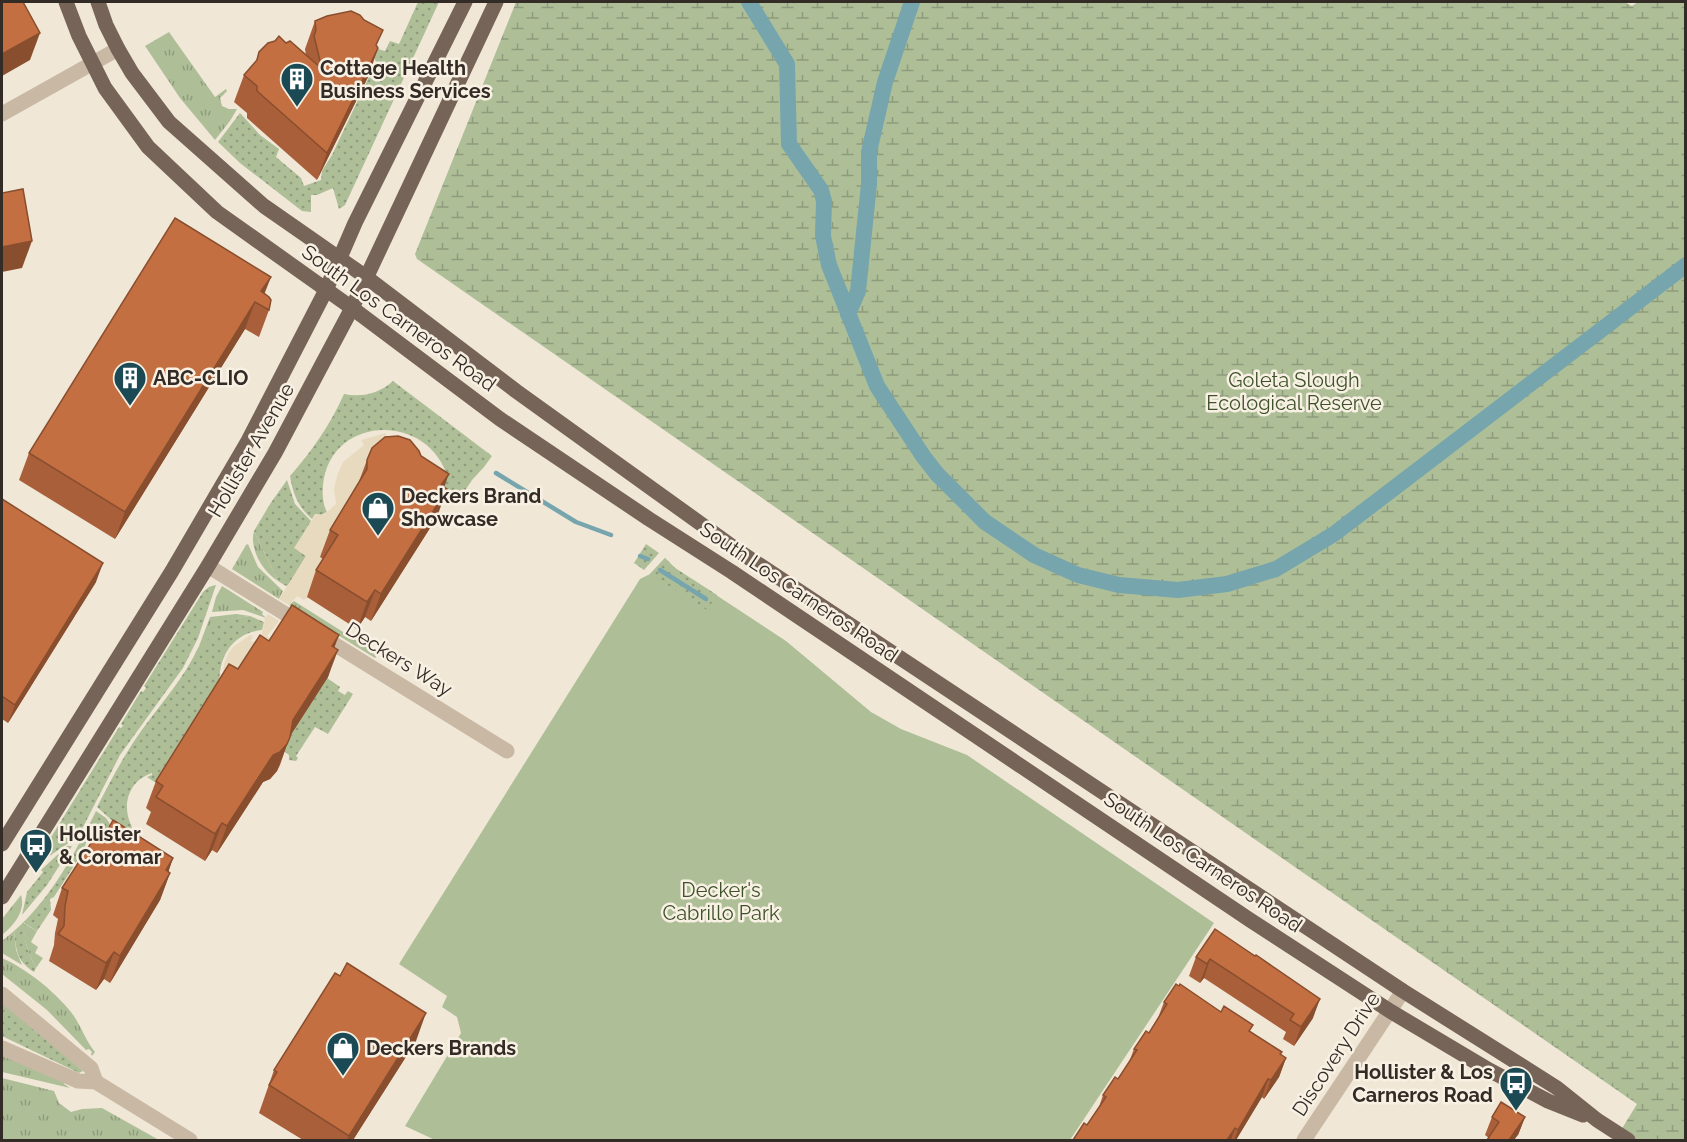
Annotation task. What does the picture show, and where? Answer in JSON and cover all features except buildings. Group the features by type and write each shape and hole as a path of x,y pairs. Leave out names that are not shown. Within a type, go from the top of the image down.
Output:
{"main road":[{"name":"South Los Carneros Road","path":"66,2 105,88 148,147 217,212 352,308 500,419 1390,1011 1489,1070 1548,1101 1597,1120"},
{"name":"South Los Carneros Road","path":"99,2 106,25 118,49 132,73 169,122 264,206 340,258 525,398 740,552 1403,991 1557,1089 1597,1120 1628,1140"},
{"name":"Hollister Avenue","path":"2,844 172,571 248,441 326,290 391,150 465,2"},
{"name":"Hollister Avenue","path":"2,897 208,566 275,453 352,308 496,2"}],"street":[{"path":"2,114 118,49"},
{"name":"Deckers Way","path":"208,566 507,751"},
{"name":"Discovery Drive","path":"1304,1140 1403,991"},
{"path":"2,994 91,1068 96,1082"},
{"path":"2,1048 78,1082 96,1082 190,1140"}],"green space":[{"path":"418,2 439,2 345,205 339,209 333,188 317,195 311,195 311,212 302,211 240,163 218,142 240,113 260,135 279,149 276,157 301,178 304,186 321,180 322,171 332,155 376,62 374,57 378,49 385,51 390,41 399,44"},
{"name":"Goleta Slough Ecological Reserve","path":"516,2 1624,2 1632,6 1638,2 1685,2 1685,1140 1615,1140 1637,1104 417,259 415,254"},
{"path":"169,32 215,97 226,89 227,91 220,98 222,106 237,109 215,140 180,98 145,46"},
{"path":"393,381 492,456 464,492 449,490 437,481 448,478 437,456 421,441 402,432 381,430 360,434 343,445 330,462 323,485 327,512 321,515 315,514 312,519 297,500 290,476 320,437 344,394 370,394"},
{"path":"287,480 295,504 311,521 295,548 306,556 289,585 286,586 278,581 254,531"},
{"path":"254,531 278,581 267,572 258,559 253,538"},
{"path":"248,544 258,567 283,591 279,599 232,569"},
{"path":"646,544 659,553 644,570 634,563"},
{"name":"Decker's Cabrillo Park","path":"665,558 675,568 786,641 871,712 901,729 967,755 1214,923 1070,1140 435,1140 405,1126 461,1033 457,1017 442,1007 447,996 399,964 640,579 650,574"},
{"path":"665,558 675,568 717,595 707,610 650,574"},
{"path":"216,585 198,638 183,668 120,755 80,833 42,861 45,847 119,727 123,726 121,724 141,691 143,692 146,688 144,686 203,592"},
{"path":"222,586 263,612 266,618 243,610 212,612"},
{"path":"294,601 378,654 375,658 289,605"},
{"path":"236,614 250,616 225,621 216,627 203,649 199,646 210,617"},
{"path":"250,616 264,622 262,630 242,636 229,649 221,666 220,687 159,785 147,777 152,773 132,788 127,811 132,827 127,834 97,807 117,770 139,734 186,669 199,646 203,648 212,632 225,620"},
{"path":"327,678 340,687 338,691 345,695 348,691 353,694 328,734 315,727 296,756 298,758 296,761 289,760 289,755 281,749"},
{"path":"96,811 106,818 114,830 96,831 88,838 85,856 79,858 54,897 50,899 51,910 37,931 24,923 27,947 36,968 34,972 18,955 14,931 27,919 50,890"},
{"path":"67,846 72,846 47,885 22,915 27,892 43,872 41,870"},
{"path":"21,895 20,912 15,922 2,935 2,919"},
{"path":"23,923 37,931 31,942 38,947 35,953 43,958 36,968 27,946"},
{"path":"14,931 16,950 22,965 2,953 2,941"},
{"path":"2,958 30,974 64,1004 95,1052 92,1056 92,1052 89,1049 86,1050 47,1010 2,974"},
{"path":"2,1001 83,1071 79,1073 2,1036"},
{"path":"2,1052 65,1081 64,1084 70,1088 2,1072"},
{"path":"2,1078 54,1091 59,1103 71,1112 102,1108 159,1140 2,1140"}],"shaded area":[{"path":"386,433 386,439 416,449 432,465 311,596 304,600 297,596 289,605 279,599 306,556 294,548 316,514 324,515 336,504 334,489 343,462 364,445 361,440"},
{"path":"268,614 279,621 267,636 270,638 222,684 224,664 228,654 233,647 250,635 253,636 251,641 253,642 258,639"}],"waterway":[{"path":"749,2 787,64 789,144 821,190 824,201 823,236 829,265 877,386 937,474 985,522 1034,555 1078,575 1119,585 1178,590 1227,584 1276,569 1334,534 1686,265"},
{"path":"848,314 858,291 869,184 869,152 885,82 912,2"},
{"path":"496,473 576,522 611,535"},
{"path":"640,556 648,559"},
{"path":"660,570 706,599"}],"place":[{"name":"Cottage Health Business Services","path":"297,108"},
{"name":"ABC-CLIO","path":"130,407"},
{"name":"Deckers Brand Showcase","path":"378,537"},
{"name":"Hollister & Coromar","path":"36,874"},
{"name":"Deckers Brands","path":"343,1077"},
{"name":"Hollister & Los Carneros Road","path":"1516,1112"}]}
